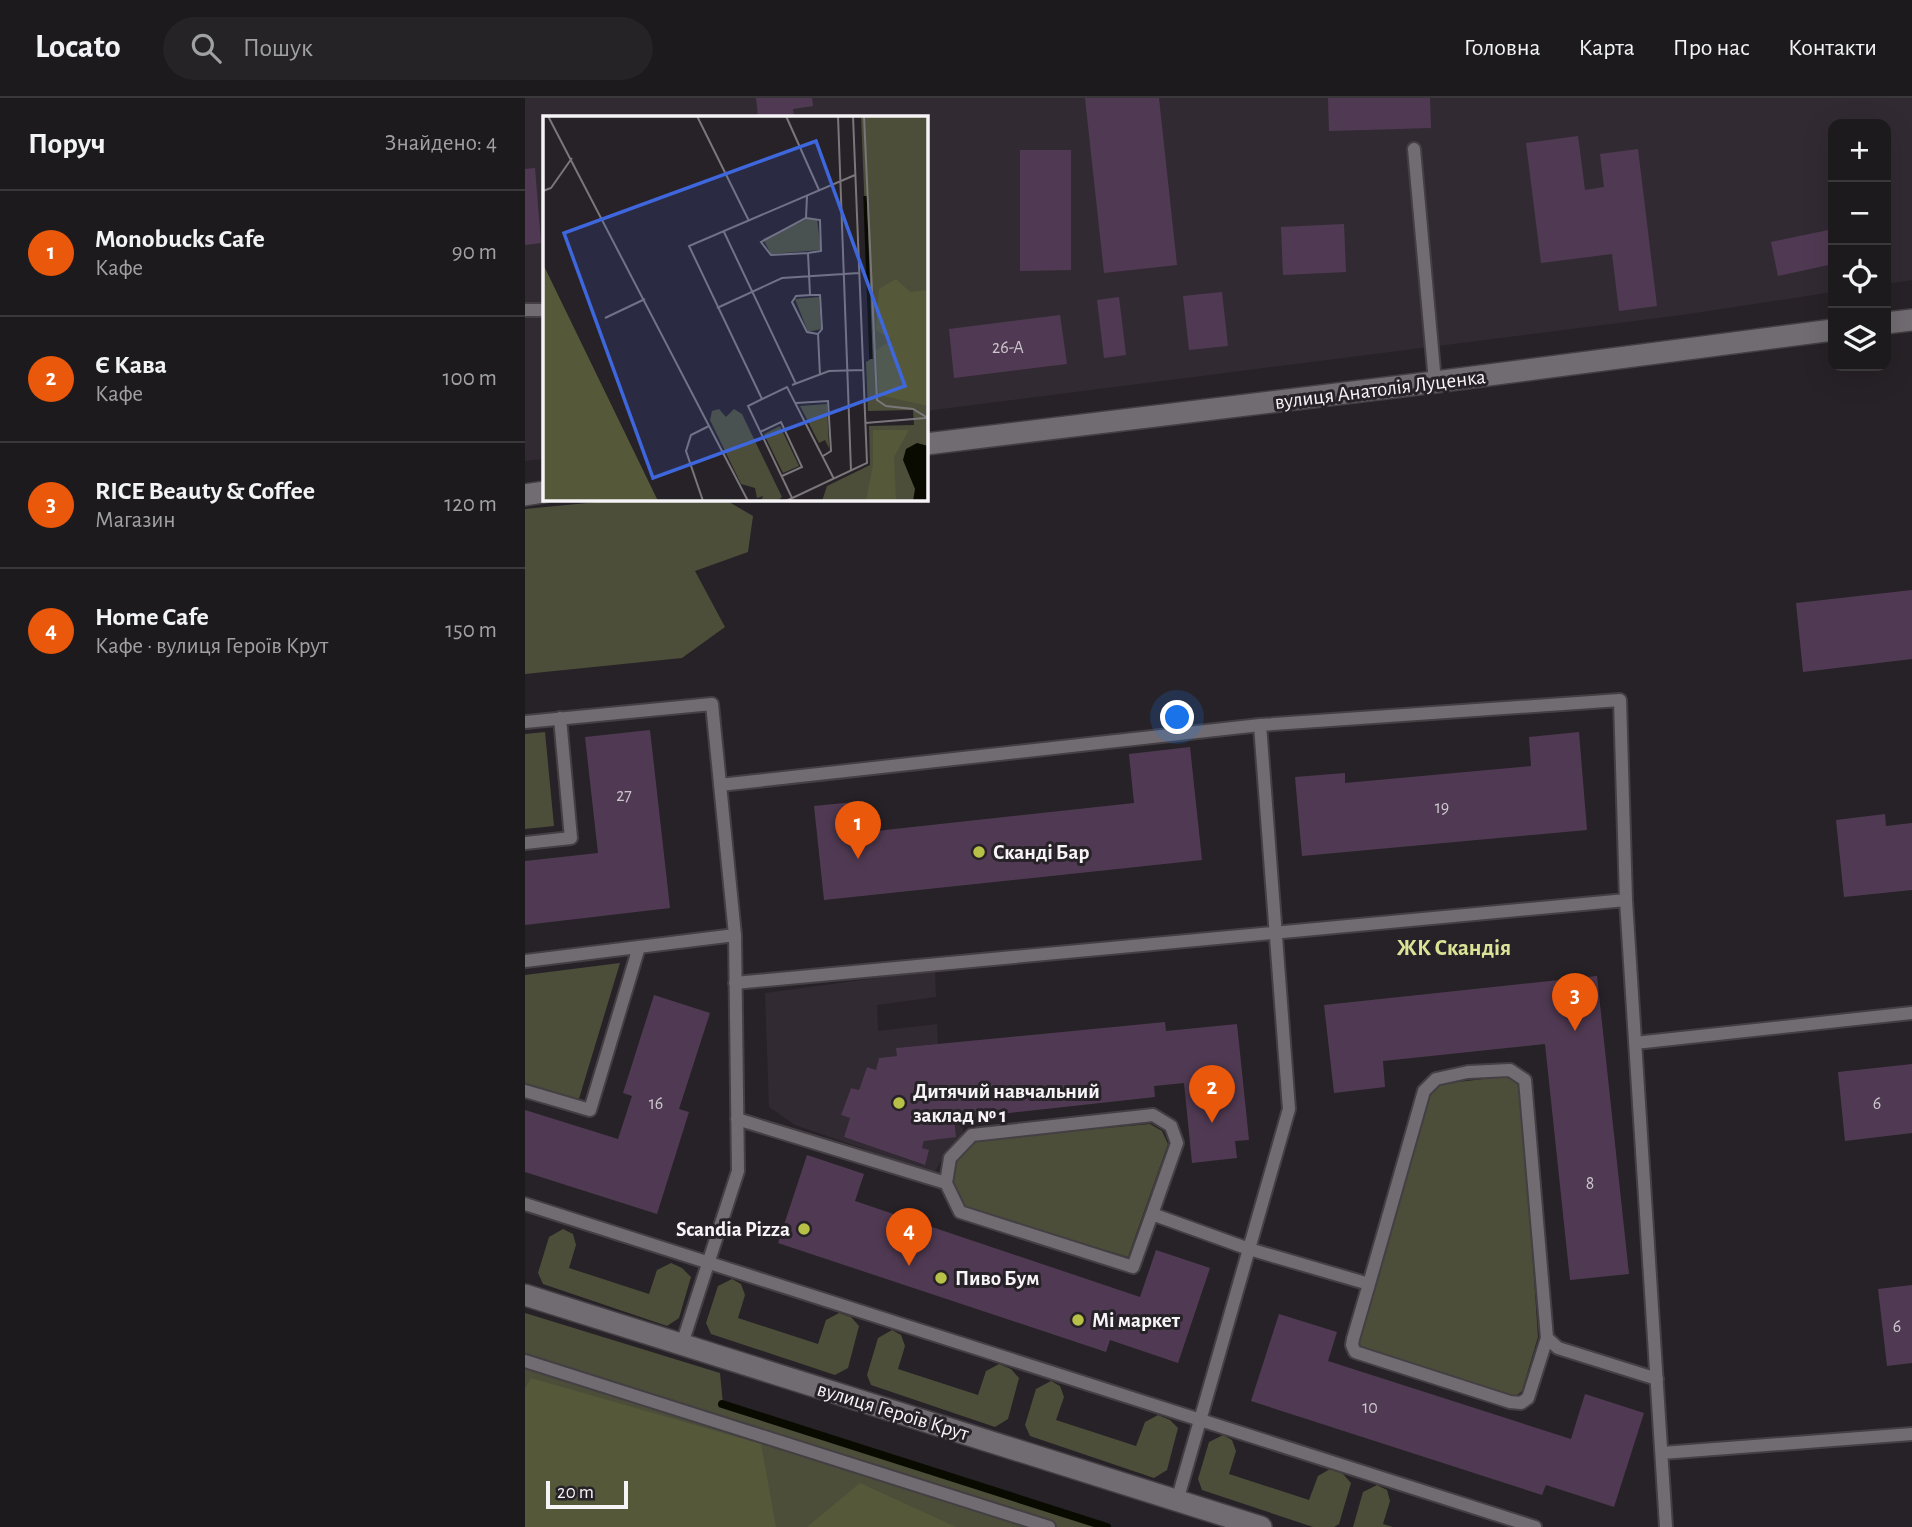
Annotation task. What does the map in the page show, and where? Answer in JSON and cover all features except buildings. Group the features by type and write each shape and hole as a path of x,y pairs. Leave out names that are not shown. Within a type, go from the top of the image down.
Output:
{"street":[{"path":"1891,322 1912,320"},
{"name":"вулиця Анатолія Луценка","path":"927,444 1828,331"},
{"path":"525,495 543,492"},
{"name":"вулиця Героїв Крут","path":"525,1295 1261,1527"}],"lane":[{"path":"1414,149 1435,382"},
{"path":"525,310 543,310"},
{"path":"720,785 1260,725 1620,700 1626,900 1667,1527"},
{"path":"525,722 712,704 735,935 737,1171 682,1344"},
{"path":"525,842 571,838 560,718"},
{"path":"1177,1500 1289,1109 1260,725"},
{"path":"735,983 1626,900"},
{"path":"525,961 735,935"},
{"path":"525,1091 590,1110 639,947"},
{"path":"1635,1043 1912,1013"},
{"path":"1510,1070 1525,1080 1547,1338 1528,1398 1521,1403 1510,1402 1355,1352 1353,1339 1369,1284 1424,1091 1436,1079 1468,1072 1510,1070"},
{"path":"1153,1115 1171,1126 1177,1143 1133,1267 960,1212 946,1183 950,1158 972,1135 1153,1115"},
{"path":"737,1119 946,1183"},
{"path":"525,1204 1535,1527"},
{"path":"1152,1214 1249,1249 1369,1284"},
{"path":"1547,1338 1558,1348 1657,1379"},
{"path":"525,1361 1049,1527"},
{"path":"1662,1452 1912,1434"}],"shaded area":[{"path":"525,98 1912,98 1912,280 1891,283 1891,119 1828,119 1828,293 1682,315 927,411 927,116 543,116 543,459 525,461"},
{"path":"935,970 936,997 877,1005 878,1031 937,1024 938,1044 897,1048 897,1056 880,1058 876,1070 867,1067 859,1090 851,1088 841,1115 850,1118 844,1137 924,1165 929,1151 922,1148 924,1141 954,1119 963,1118 963,1137 944,1156 934,1173 795,1125 769,1107 765,993"}],"green space":[{"path":"618,500 726,500 753,516 748,552 695,571 725,627 682,658 525,674 525,509"},
{"path":"545,732 554,826 525,829 525,734"},
{"path":"620,963 578,1102 525,1085 525,975"},
{"path":"1509,1076 1521,1084 1538,1337 1522,1391 1515,1397 1358,1350 1356,1339 1430,1095 1441,1084"},
{"path":"1150,1124 1162,1131 1168,1144 1128,1257 964,1207 954,1187 954,1165 972,1140"},
{"path":"563,1229 573,1234 576,1245 569,1268 649,1294 657,1270 671,1263 682,1268 691,1277 679,1318 667,1326 543,1284 538,1273 549,1237"},
{"path":"732,1279 741,1284 745,1295 738,1318 818,1344 826,1320 839,1313 851,1317 859,1326 848,1368 835,1375 711,1334 706,1323 718,1286"},
{"path":"525,1313 720,1373 723,1404 1107,1527 525,1527"},
{"path":"892,1330 901,1335 905,1346 898,1369 978,1395 986,1371 999,1364 1011,1369 1019,1378 1008,1419 995,1427 871,1385 867,1375 878,1338"},
{"path":"531,1378 761,1444 776,1527 525,1527 525,1388"},
{"path":"1051,1381 1060,1386 1064,1397 1056,1420 1136,1446 1145,1422 1158,1415 1170,1420 1178,1428 1167,1470 1154,1478 1030,1436 1025,1425 1036,1389"},
{"path":"1223,1435 1232,1440 1236,1451 1229,1474 1309,1500 1318,1476 1330,1469 1343,1474 1351,1483 1339,1524 1334,1527 1313,1527 1202,1490 1198,1479 1209,1442"},
{"path":"860,1483 956,1527 807,1527"},
{"path":"1377,1485 1387,1490 1390,1501 1383,1524 1393,1527 1353,1527 1363,1492"}],"waterway":[{"path":"722,1404 1107,1527"}],"place":[{"name":"Сканді Бар","path":"979,852"},
{"name":"Monobucks Cafe","path":"858,859"},
{"name":"RICE Beauty & Coffee","path":"1575,1031"},
{"name":"Дитячий навчальний заклад № 1","path":"899,1103"},
{"name":"Є Кава","path":"1212,1123"},
{"name":"Scandia Pizza","path":"804,1229"},
{"name":"Home Cafe","path":"909,1266"},
{"name":"Пиво Бум","path":"941,1278"},
{"name":"Мі маркет","path":"1078,1320"}],"district":[{"name":"ЖК Скандія","path":"1454,947"}]}
